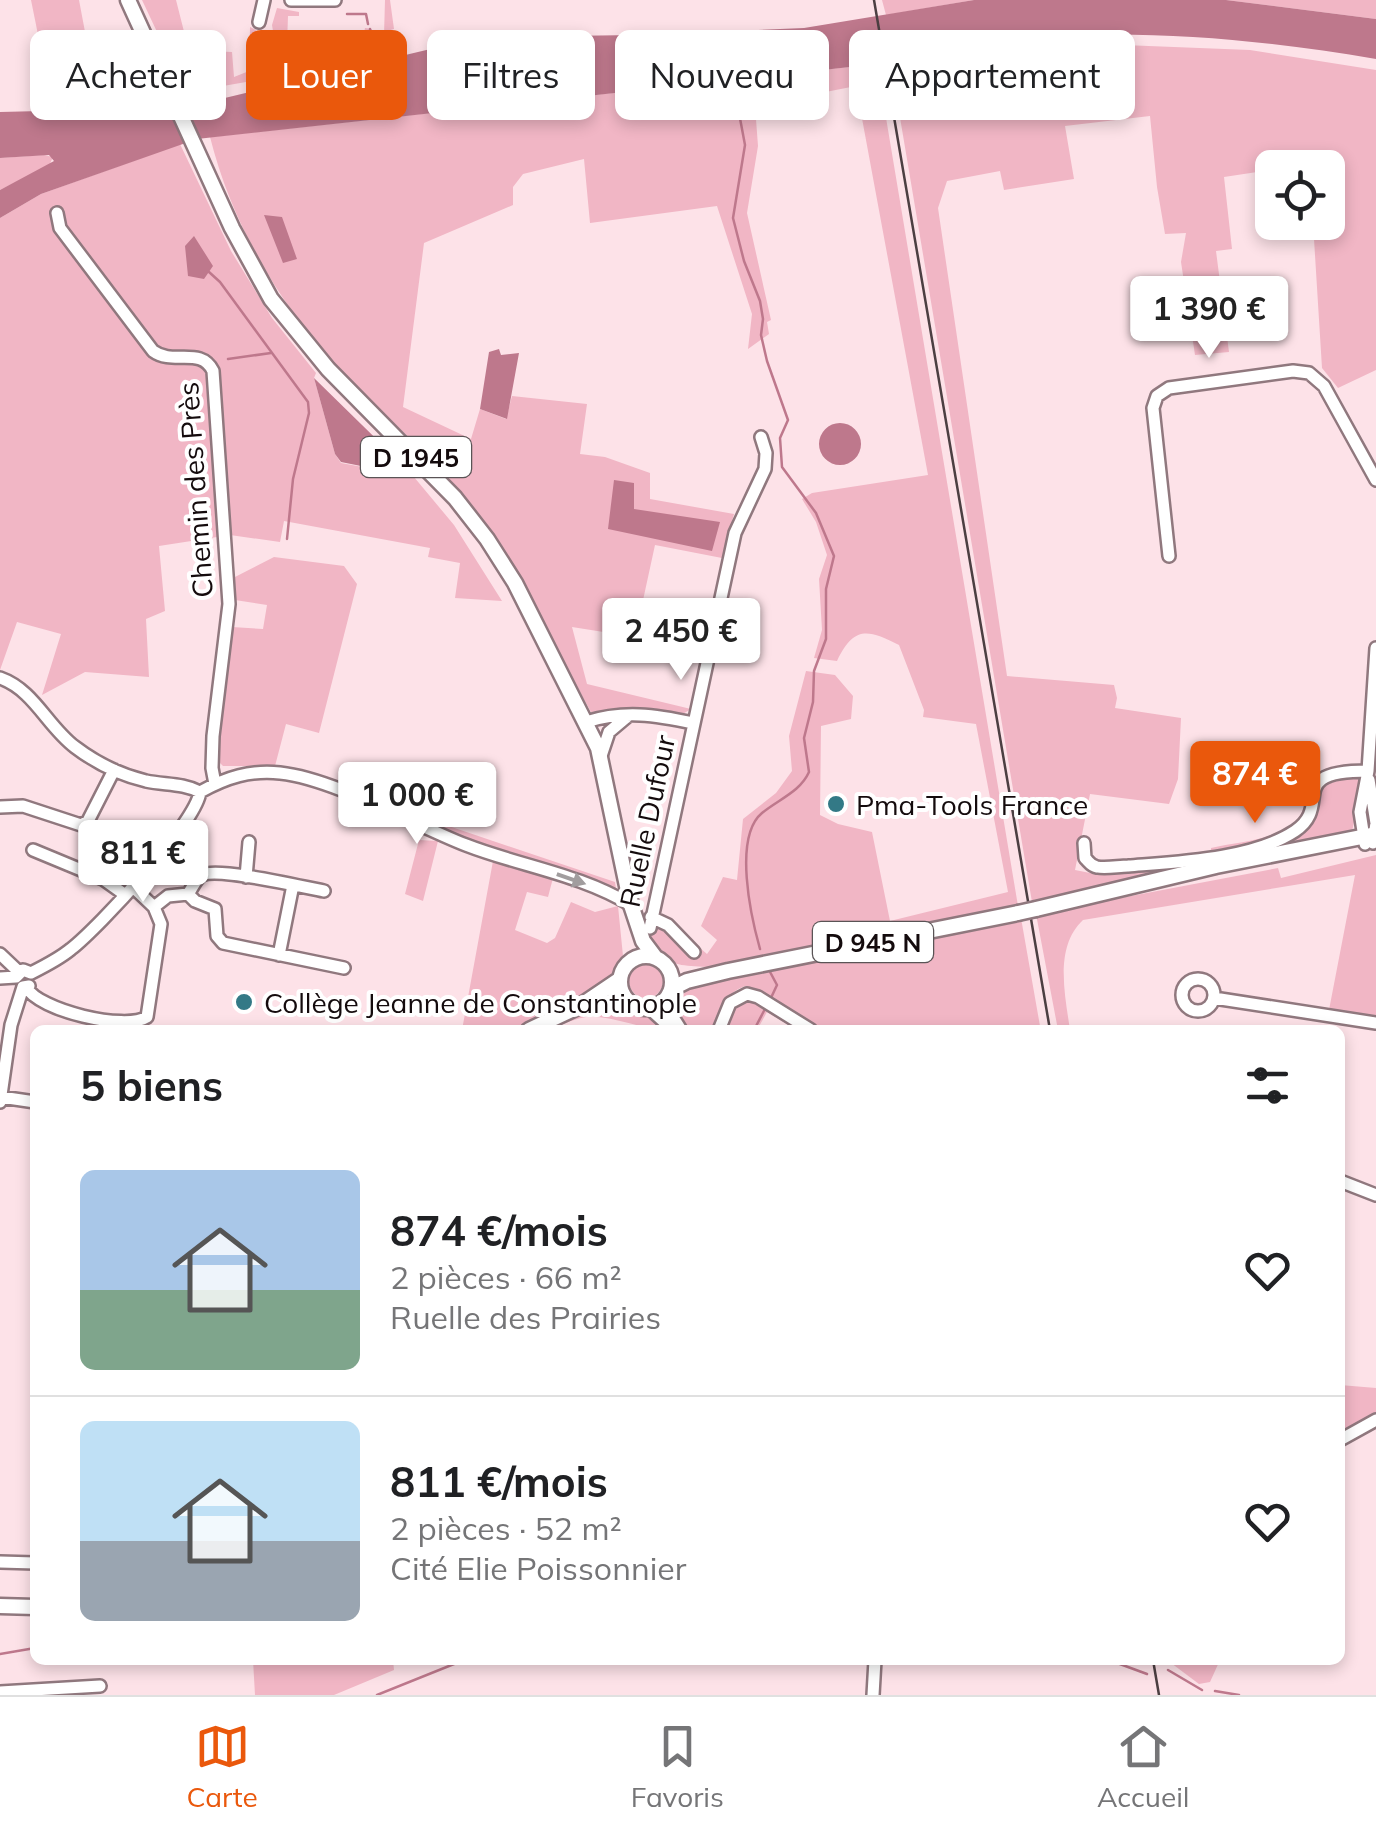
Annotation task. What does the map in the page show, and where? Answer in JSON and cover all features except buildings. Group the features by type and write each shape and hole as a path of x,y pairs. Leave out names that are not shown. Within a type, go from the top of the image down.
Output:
{"main road":[{"path":"128,0 143,30"},
{"path":"136,0 147,30"},
{"name":"D 1945","path":"185,120 261,283 298,335 448,490 488,539 520,593 600,757 631,905 643,941 661,962"},
{"name":"D 945 N","path":"669,993 687,981 728,971 1371,839"},
{"name":"D 1945","path":"629,962 633,935 631,905"},
{"path":"539,1025 580,1006 620,980 629,962 640,956 661,962 672,977 669,993 649,1008 627,1000 580,1006"},
{"name":"D 945 N","path":"661,962 682,970 728,971"},
{"path":"620,980 627,1000"},
{"path":"5,1605 30,1607"}],"street":[{"path":"260,22 264,0"},
{"path":"290,0 335,0"},
{"name":"Chemin des Près","path":"57,213 60,228 153,351 171,360 201,358 212,367 229,598 213,736 215,784"},
{"path":"1169,556 1154,405 1169,388 1293,371 1308,373 1326,390 1376,480"},
{"name":"Ruelle Dufour","path":"694,952 666,922 650,922 734,532 765,469 761,437"},
{"path":"1371,839 1360,812 1368,771 1376,648"},
{"path":"0,678 24,691 70,743 114,770 200,792"},
{"path":"600,757 612,727 632,714"},
{"path":"586,722 651,714 694,723"},
{"path":"0,806 24,806 81,826 114,770"},
{"path":"1084,843 1088,862 1100,868 1242,851 1277,840 1302,826 1315,789 1326,776 1339,771 1368,771"},
{"path":"1368,771 1376,816 1371,839"},
{"path":"0,978 23,979 74,947 194,811 200,792 238,775 258,772 323,783 456,841 577,880 631,905"},
{"path":"246,877 249,842"},
{"path":"0,954 35,998 61,1012 134,1022 143,1020 150,1012 161,934 154,907 104,878 33,850"},
{"path":"154,907 168,896 188,894 203,874 246,877 324,891"},
{"path":"279,955 293,885"},
{"path":"188,894 215,910 217,936 223,943 344,968"},
{"path":"23,979 10,1030 0,1100 30,1102"},
{"path":"669,993 671,1014 678,1025"},
{"path":"721,1025 728,1006 747,994 803,1025"},
{"path":"1214,998 1376,1023"},
{"path":"649,1008 668,1025"},
{"path":"1345,1183 1376,1195"},
{"path":"1345,1437 1376,1420"},
{"path":"0,1562 30,1563"},
{"path":"873,1695 875,1665"},
{"path":"0,1692 96,1689"}],"shaded area":[{"path":"31,0 79,0 85,30 37,30"},
{"path":"142,0 176,0 184,30 156,30"},
{"path":"385,0 390,0 394,29 384,30"},
{"path":"882,0 974,0 886,15"},
{"path":"974,0 1226,0 1376,19 1376,59 1225,39 1135,35 1135,30 849,30 849,67 829,69 829,30 756,30 804,28"},
{"path":"1226,0 1376,0 1376,19"},
{"path":"277,8 299,12 299,16 288,16 288,30 273,30"},
{"path":"615,35 615,93 595,95 595,36"},
{"path":"1135,45 1250,50 1376,70 1376,370 1338,388 1322,368 1314,240 1345,240 1345,150 1255,150 1255,172 1224,177 1232,249 1216,251 1229,352 1195,355 1181,262 1186,233 1165,234 1150,116 1135,118"},
{"path":"427,50 427,114 407,116 407,55"},
{"path":"226,52 232,52 234,77 246,72 246,82 226,86"},
{"path":"849,67 849,87 829,91 829,69"},
{"path":"246,93 246,120 369,120 197,139 41,194 0,218 0,190 54,161 49,155 0,158 0,112 30,111 30,120 226,120 226,98"},
{"path":"615,93 615,120 756,120 758,146 747,213 771,320 767,322 769,334 748,349 752,314 717,206 590,223 584,159 523,174 513,187 513,205 424,243 403,407 471,439 480,409 506,419 512,396 587,404 580,454 605,457 650,473 650,499 734,514 722,558 655,545 635,637 572,627 587,684 691,709 681,715 652,708 591,712 528,596 475,512 426,454 337,367 276,288 244,230 210,137 365,120 407,120 407,115 427,113 427,120 595,120 595,95"},
{"path":"862,120 886,120 1018,906 712,967 682,965 664,958 653,942 644,913 657,911 707,954 717,940 701,926 723,877 737,880 743,819 776,793 792,771 789,736 806,671 835,675 853,696 851,719 821,726 820,815 872,832 890,921 1008,892 976,724 923,717 924,710 899,645 888,640 862,634 849,641 837,661 814,658 822,630 819,579 827,555 816,522 802,499 812,493 928,475"},
{"path":"900,120 1116,120 1065,126 1074,179 1004,190 1000,171 947,181 938,208 1007,676 1114,685 1115,708 1181,718 1178,779 1169,804 1090,794 1075,870 1095,874 1210,860 1211,848 1265,837 1294,823 1313,782 1323,772 1358,764 1362,780 1352,832 1032,902"},
{"path":"180,144 231,251 272,318 316,373 314,378 335,454 341,463 406,475 409,471 454,525 502,601 455,598 460,563 428,557 430,548 284,521 280,542 230,535 159,546 165,611 146,619 149,677 85,672 42,695 61,634 17,622 0,670 0,218 41,194"},
{"path":"53,157 49,166 0,190 0,158"},
{"path":"264,215 282,217 297,259 283,263"},
{"path":"194,236 213,266 204,279 188,276 185,246"},
{"path":"499,349 501,355 519,353 507,419 480,409 489,352"},
{"path":"314,378 409,471 406,475 341,462 335,454"},
{"path":"840,423 855,429 861,444 855,459 840,465 825,459 819,444 825,429"},
{"path":"614,480 634,483 634,509 720,522 712,551 608,529"},
{"path":"274,557 344,566 357,584 319,733 286,724 275,766 223,766 216,753 232,627 263,629 267,605 235,600 235,577"},
{"path":"1295,766 1297,794 1229,799 1227,771"},
{"path":"425,818 615,882 616,889 448,831 424,822"},
{"path":"419,840 438,841 423,901 405,894"},
{"path":"1376,855 1376,1017 1329,1010 1355,875 1083,920 1074,931 1065,957 1069,1025 1057,1025 1036,914 1278,868 1281,878"},
{"path":"493,861 553,878 548,897 527,892 515,930 547,943 555,938 571,902 595,912 618,906 623,956 613,977 523,1025 463,1025"},
{"path":"1021,918 1040,1025 811,1025 746,986 733,993 715,1025 684,1025 672,1001 676,993 689,986"},
{"path":"646,964 658,969 663,981 658,993 646,998 634,993 629,981 634,969"},
{"path":"746,1001 757,1003 794,1025 767,1012 760,1025 729,1025 733,1009"},
{"path":"620,1003 629,1012 651,1015 662,1025 636,1025 596,1017 550,1025 584,1010"},
{"path":"1345,1385 1376,1388 1376,1417 1345,1432"},
{"path":"253,1665 394,1665 394,1670 334,1695 255,1695"},
{"path":"1174,1665 1218,1665 1210,1682 1199,1684"}],"waterway":[{"path":"347,14 366,14 368,24"},
{"path":"740,120 745,145 733,218 760,301 767,361 788,420 780,438 782,467 816,513 834,556 826,589 826,639 814,671 813,702 804,738 809,772 795,790 762,813 748,840 747,878 760,949"},
{"path":"209,272 308,402 309,413 293,479 287,539"},
{"path":"228,359 271,353"},
{"path":"769,970 777,985 770,1000"},
{"path":"757,1025 766,1007"},
{"path":"0,1654 30,1649"},
{"path":"377,1695 452,1665"},
{"path":"1123,1665 1147,1674"},
{"path":"1168,1670 1202,1690"},
{"path":"1215,1691 1239,1695"}],"railway":[{"path":"874,0 1049,1025"},
{"path":"1154,1665 1159,1695"}],"place":[{"name":"Pma-Tools France","path":"836,804"},
{"name":"Collège Jeanne de Constantinople","path":"244,1002"}]}
